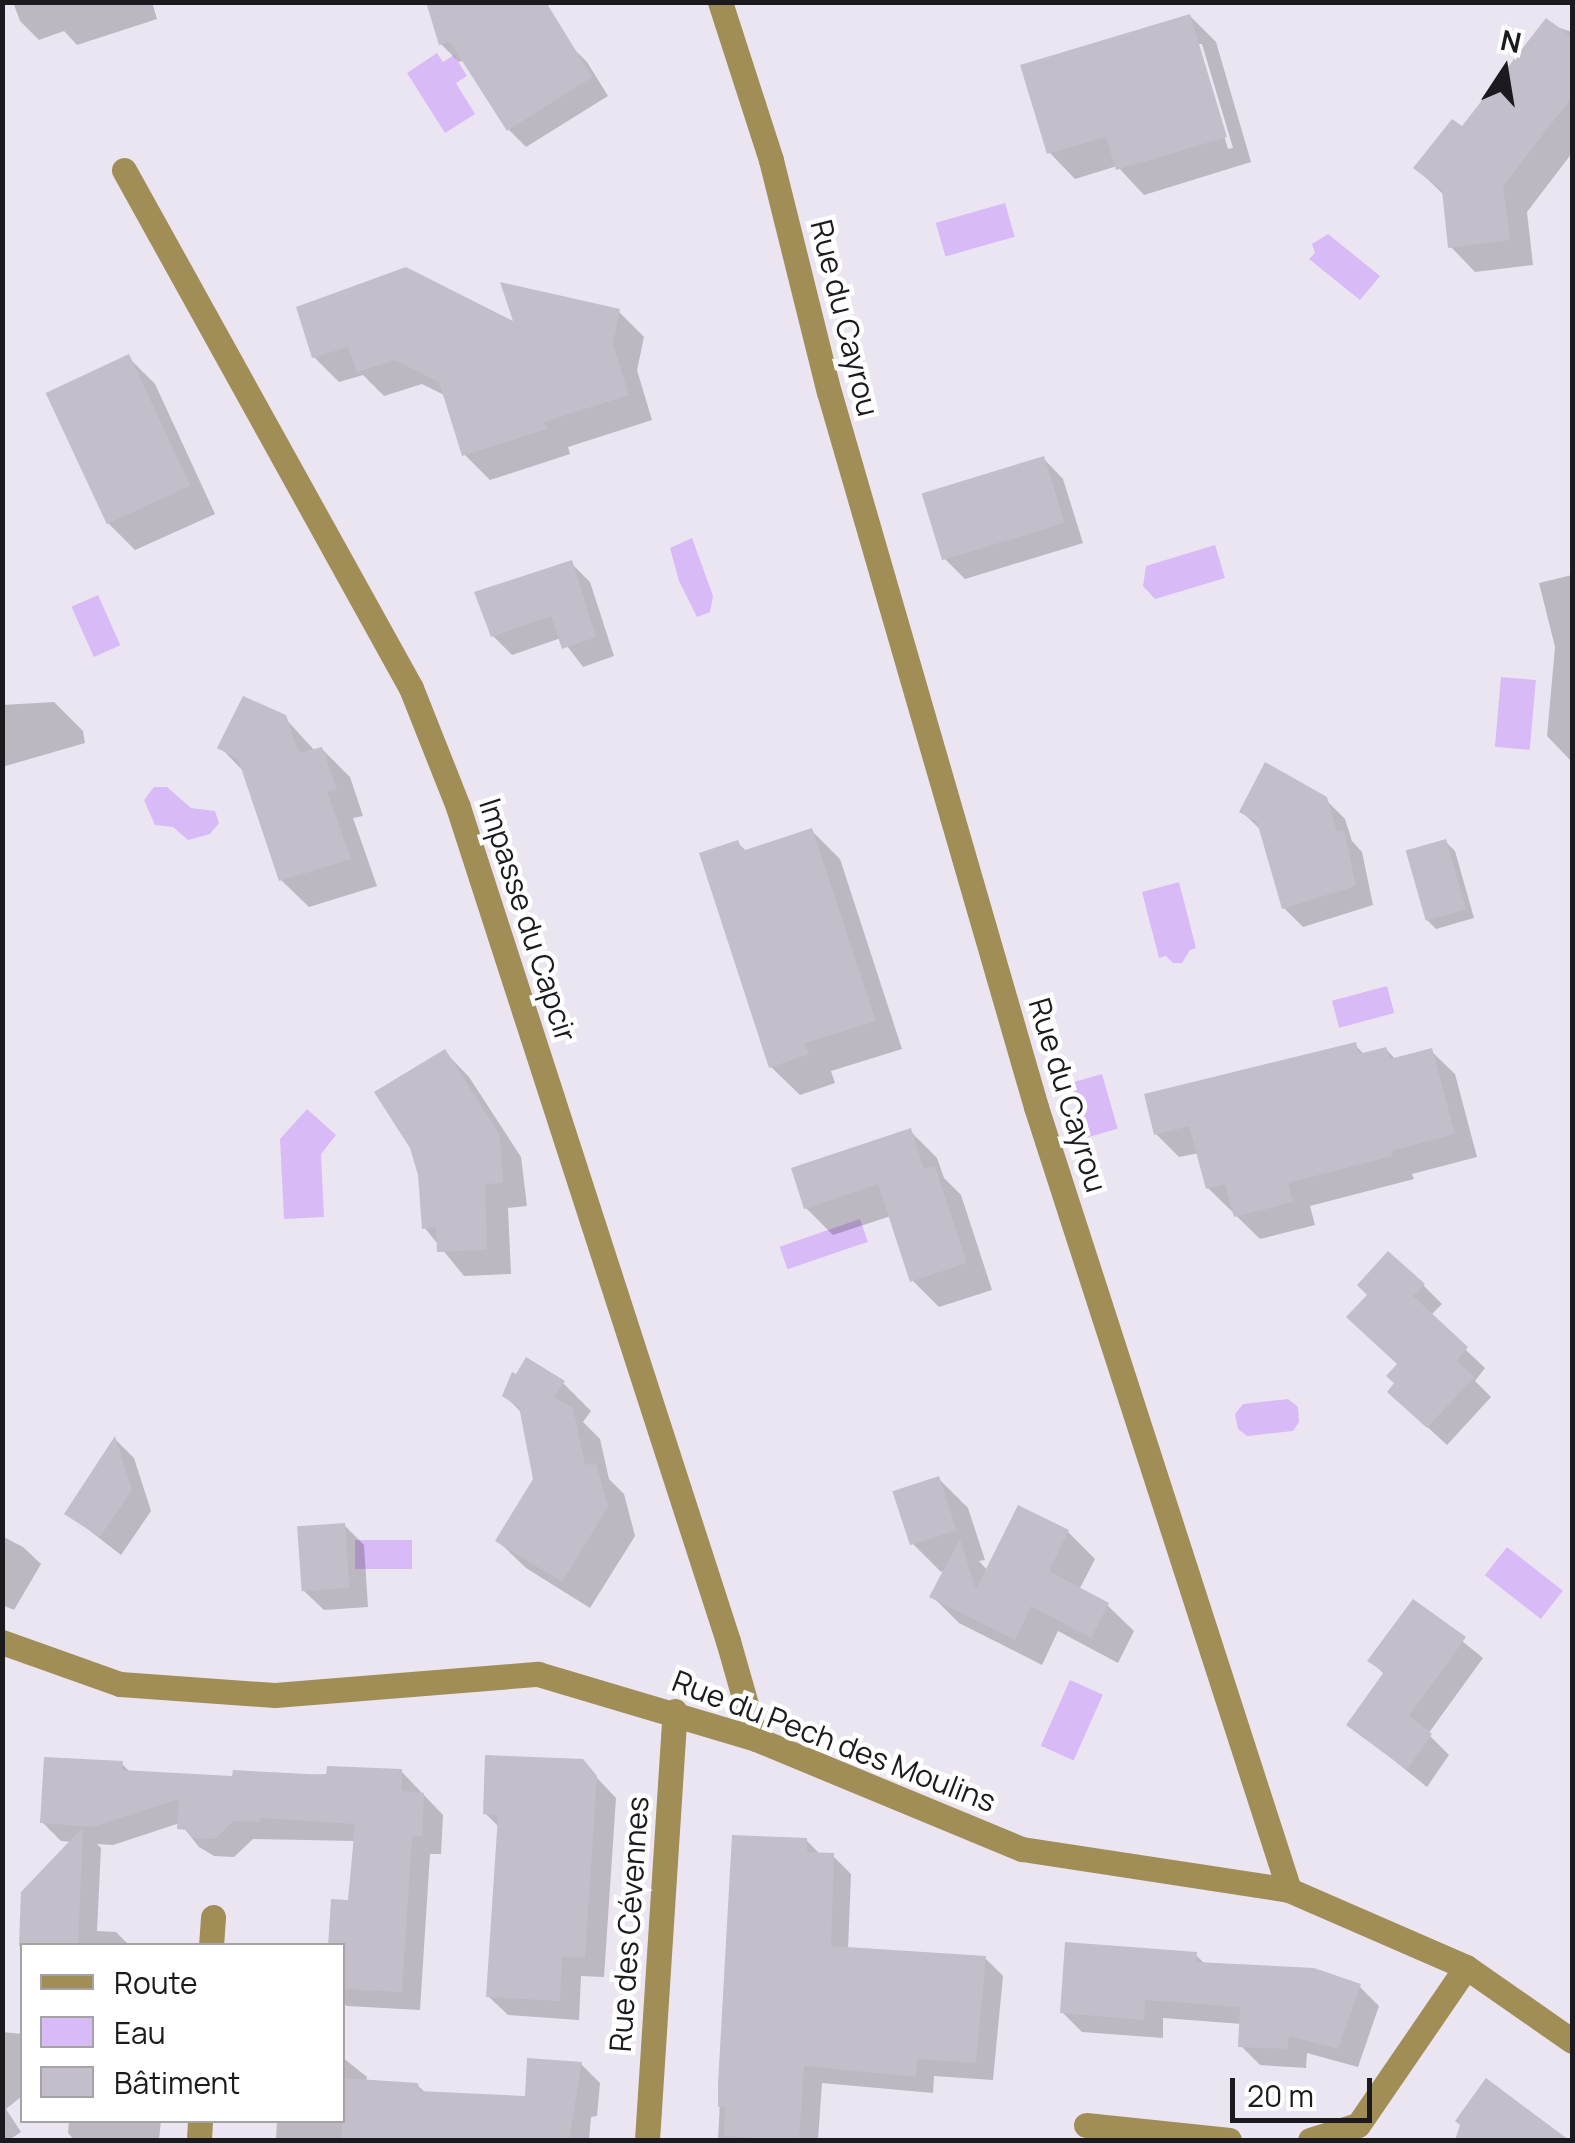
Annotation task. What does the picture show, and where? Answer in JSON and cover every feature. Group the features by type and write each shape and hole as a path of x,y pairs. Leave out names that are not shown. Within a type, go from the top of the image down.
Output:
{"street":[{"name":"Rue du Cayrou","path":"720,2 771,160 829,392 1036,1107 1289,1890"},
{"name":"Impasse du Capcir","path":"124,170 411,688 458,807 728,1641 756,1739"},
{"name":"Rue du Pech des Moulins","path":"2,1642 120,1684 275,1696 538,1674 756,1739 1022,1848 1289,1890"},
{"name":"Rue des Cévennes","path":"647,2140 675,1712"},
{"path":"1289,1890 1466,1967 1572,2041"},
{"path":"211,1943 213,1917"},
{"path":"1310,2140 1358,2125 1466,1967"},
{"path":"1086,2125 1229,2140"}],"water":[{"path":"437,53 443,62 454,55 467,76 456,83 475,114 445,133 407,73"},
{"path":"1005,203 1015,237 945,256 936,223"},
{"path":"1328,234 1380,276 1360,300 1309,259 1315,253 1312,244"},
{"path":"692,538 713,596 710,612 697,617 679,581 670,548"},
{"path":"1215,545 1225,578 1155,599 1143,586 1146,566"},
{"path":"98,595 120,645 94,657 72,607"},
{"path":"1501,677 1536,680 1530,750 1495,747"},
{"path":"154,787 167,787 191,808 215,811 219,823 210,834 188,840 173,827 155,825 144,800"},
{"path":"1179,882 1196,948 1190,950 1182,963 1173,963 1166,956 1159,958 1142,892"},
{"path":"1387,986 1394,1013 1339,1028 1332,1001"},
{"path":"1102,1074 1118,1129 1087,1138 1071,1083"},
{"path":"307,1109 336,1135 321,1154 324,1217 284,1219 280,1139"},
{"path":"860,1219 868,1242 787,1269 780,1247"},
{"path":"1288,1399 1298,1407 1299,1422 1293,1431 1247,1436 1238,1429 1235,1414 1243,1404"},
{"path":"355,1540 412,1540 412,1569 355,1569"},
{"path":"1507,1547 1563,1591 1541,1619 1485,1575"},
{"path":"1070,1680 1103,1695 1074,1760 1041,1746"}],"building":[{"path":"426,2 546,2 592,77 507,131 450,42 439,45"},
{"path":"1190,14 1227,137 1116,170 1106,137 1047,154 1020,65"},
{"path":"1546,18 1572,37 1572,97 1503,186 1510,240 1448,248 1442,190 1413,168 1452,119 1462,126"},
{"path":"406,267 513,321 500,282 620,309 613,344 629,395 544,422 547,429 462,456 439,382 395,360 357,372 348,347 312,358 296,307"},
{"path":"129,354 190,485 107,524 46,393"},
{"path":"1044,456 1064,523 942,560 922,493"},
{"path":"572,560 596,637 562,649 551,616 491,637 474,592"},
{"path":"243,696 286,715 299,753 322,747 337,789 327,791 351,859 279,881 238,759 217,748"},
{"path":"1265,762 1327,797 1337,832 1344,830 1356,886 1282,909 1257,822 1239,812"},
{"path":"812,828 876,1021 805,1043 809,1054 769,1068 699,853 738,840 742,851"},
{"path":"1446,839 1466,909 1426,921 1406,851"},
{"path":"1356,1042 1359,1054 1386,1047 1390,1059 1432,1048 1455,1134 1391,1151 1392,1156 1288,1183 1293,1202 1234,1217 1225,1184 1206,1189 1189,1126 1154,1135 1144,1094"},
{"path":"445,1049 500,1135 503,1183 485,1184 487,1250 437,1252 436,1227 422,1229 418,1175 410,1148 374,1092"},
{"path":"911,1128 924,1169 935,1166 967,1263 910,1282 878,1184 804,1209 791,1168"},
{"path":"1388,1251 1425,1284 1413,1296 1468,1347 1457,1361 1474,1377 1427,1428 1387,1392 1394,1383 1386,1376 1397,1364 1346,1317 1367,1295 1357,1285"},
{"path":"526,1357 565,1381 554,1397 573,1408 585,1465 596,1463 608,1507 562,1582 495,1541 533,1479 519,1407 502,1396 512,1372 516,1374"},
{"path":"115,1436 132,1490 100,1537 64,1514"},
{"path":"939,1476 957,1530 910,1545 892,1491"},
{"path":"1018,1505 1069,1530 1049,1571 1109,1603 1091,1638 1031,1606 1015,1640 929,1597 960,1539 976,1589"},
{"path":"345,1523 350,1588 302,1591 297,1526"},
{"path":"1413,1599 1466,1637 1409,1716 1432,1734 1407,1770 1346,1725 1384,1672 1367,1661"},
{"path":"485,1755 583,1759 597,1776 585,1958 562,1957 560,2001 486,1997 498,1815 483,1814"},
{"path":"44,1757 123,1761 122,1770 232,1776 233,1770 326,1775 327,1766 402,1769 402,1791 424,1793 422,1836 412,1836 402,1992 345,1989 345,1943 328,1943 331,1899 348,1900 355,1824 260,1818 260,1822 233,1821 215,1839 192,1838 187,1830 177,1829 179,1799 92,1827 40,1823"},
{"path":"83,1827 78,1943 19,1946 21,1892"},
{"path":"732,1835 807,1838 807,1852 834,1853 831,1946 986,1956 976,2063 917,2059 916,2077 804,2066 799,2140 724,2136 725,2107 718,2107 718,2084"},
{"path":"1065,1942 1197,1952 1196,1962 1314,1968 1361,1984 1338,2049 1289,2036 1287,2049 1238,2047 1240,2007 1145,2000 1144,2020 1060,2013"},
{"path":"527,2058 582,2062 569,2140 342,2140 345,2078 418,2083 419,2091 525,2096"},
{"path":"1486,2078 1569,2140 1455,2140 1460,2125 1455,2121"}]}
